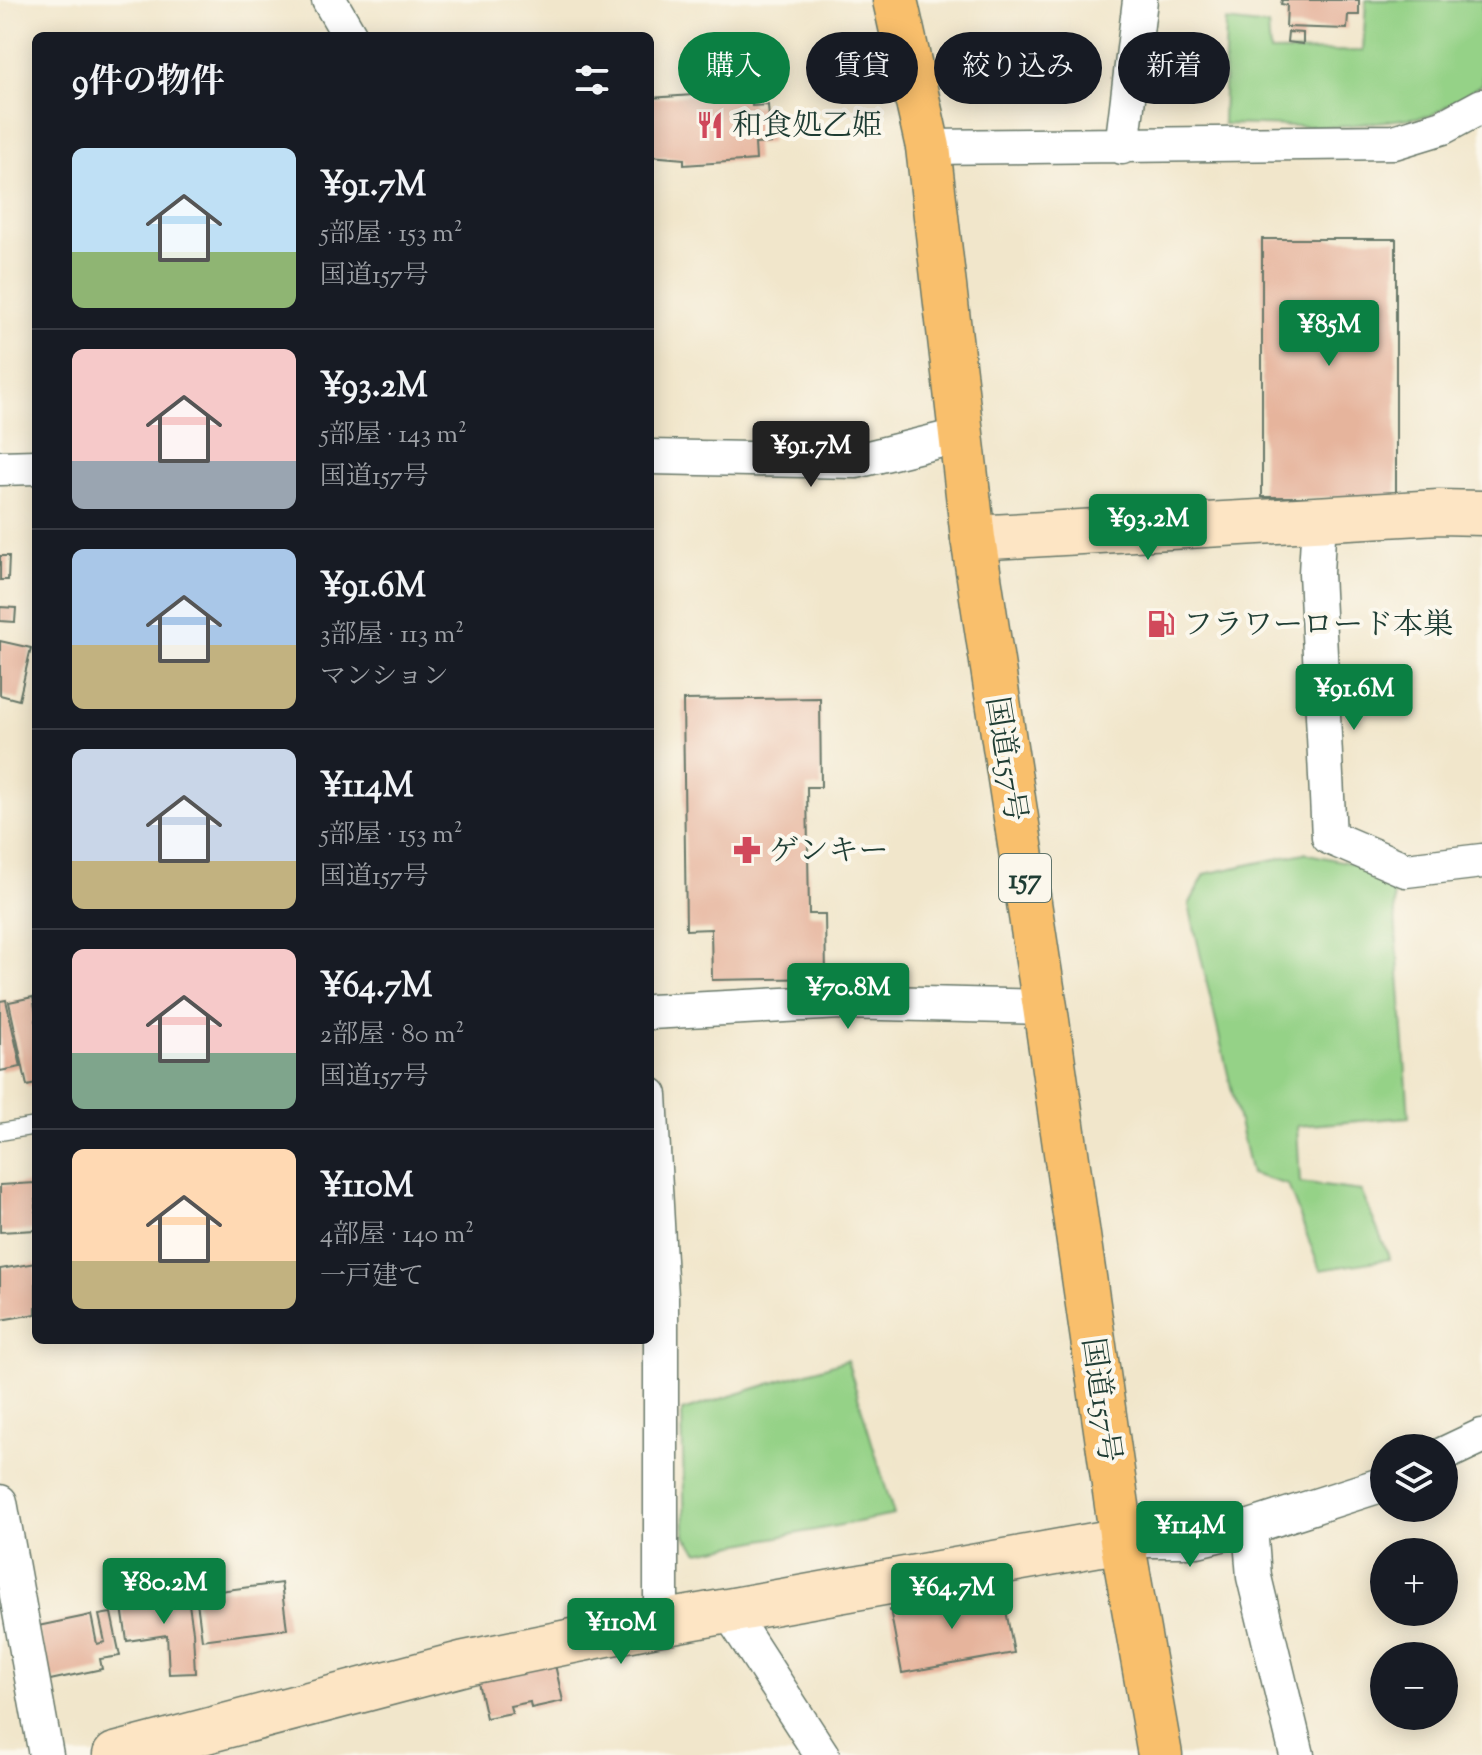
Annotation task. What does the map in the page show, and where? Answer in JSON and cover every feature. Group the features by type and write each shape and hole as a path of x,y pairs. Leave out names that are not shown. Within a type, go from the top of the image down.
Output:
{"highway":[{"name":"国道157号","path":"895,0 928,147 973,538 1122,1540 1160,1755"}],"main road":[{"path":"973,538 1482,513"},
{"path":"115,1755 465,1663 728,1610 1122,1540"}],"street":[{"path":"329,0 348,32"},
{"path":"1122,147 1140,0"},
{"path":"928,147 1394,142 1443,127 1482,106"},
{"path":"654,457 856,461 962,435"},
{"path":"0,468 32,467"},
{"path":"1319,519 1316,573 1329,837 1406,870 1482,861"},
{"path":"654,1012 841,1002 1045,1007"},
{"path":"654,1168 661,1297 661,1623"},
{"path":"1458,1447 1482,1436"},
{"path":"1122,1540 1197,1540 1250,1527 1370,1488"},
{"path":"0,1502 46,1755"},
{"path":"1250,1527 1254,1577 1297,1755"},
{"path":"728,1610 822,1755"}],"lane":[{"path":"0,1132 32,1127"}],"green space":[{"path":"1366,0 1482,0 1482,84 1430,116 1334,127 1223,124 1224,104 1230,104 1230,32 1226,32 1226,21 1268,26 1270,52 1363,51"},
{"path":"1304,853 1392,872 1409,1117 1297,1126 1300,1183 1361,1191 1390,1259 1320,1270 1288,1185 1251,1174 1189,905 1205,874"},
{"path":"847,1360 894,1515 699,1552 685,1536 682,1411"}],"building":[{"path":"1282,0 1359,0 1359,15 1348,15 1347,29 1286,27 1287,5 1281,4"},
{"path":"1288,32 1303,33 1303,44 1287,42"},
{"name":"和食処乙姫","path":"678,96 678,104 768,105 771,143 755,144 756,160 684,165 684,159 654,156 654,98"},
{"path":"1262,239 1396,239 1396,497 1262,497"},
{"path":"0,556 9,556 8,580 0,580"},
{"path":"0,607 16,608 15,622 0,621"},
{"path":"0,641 31,648 19,700 0,695"},
{"name":"ゲンキー","path":"820,698 821,787 807,787 809,914 825,914 826,978 712,980 711,929 686,930 683,700"},
{"path":"32,997 32,1085 27,1086 9,1002"},
{"path":"6,1000 21,1067 0,1071 0,1001"},
{"path":"32,1183 32,1230 0,1232 0,1185"},
{"path":"32,1264 32,1315 0,1320 0,1269"},
{"path":"281,1583 287,1629 202,1640 196,1594"},
{"path":"1002,1589 1014,1653 902,1673 890,1609"},
{"path":"187,1591 195,1673 169,1674 167,1635 127,1641 121,1600"},
{"path":"111,1613 120,1656 100,1659 102,1669 50,1680 38,1626 91,1615 97,1644 105,1642 99,1615"},
{"path":"554,1660 563,1701 531,1708 530,1702 510,1706 512,1713 486,1718 477,1678"}],"place":[{"name":"和食処乙姫","path":"710,125"},
{"name":"フラワーロード本巣","path":"1161,624"},
{"name":"ゲンキー","path":"747,850"}]}
